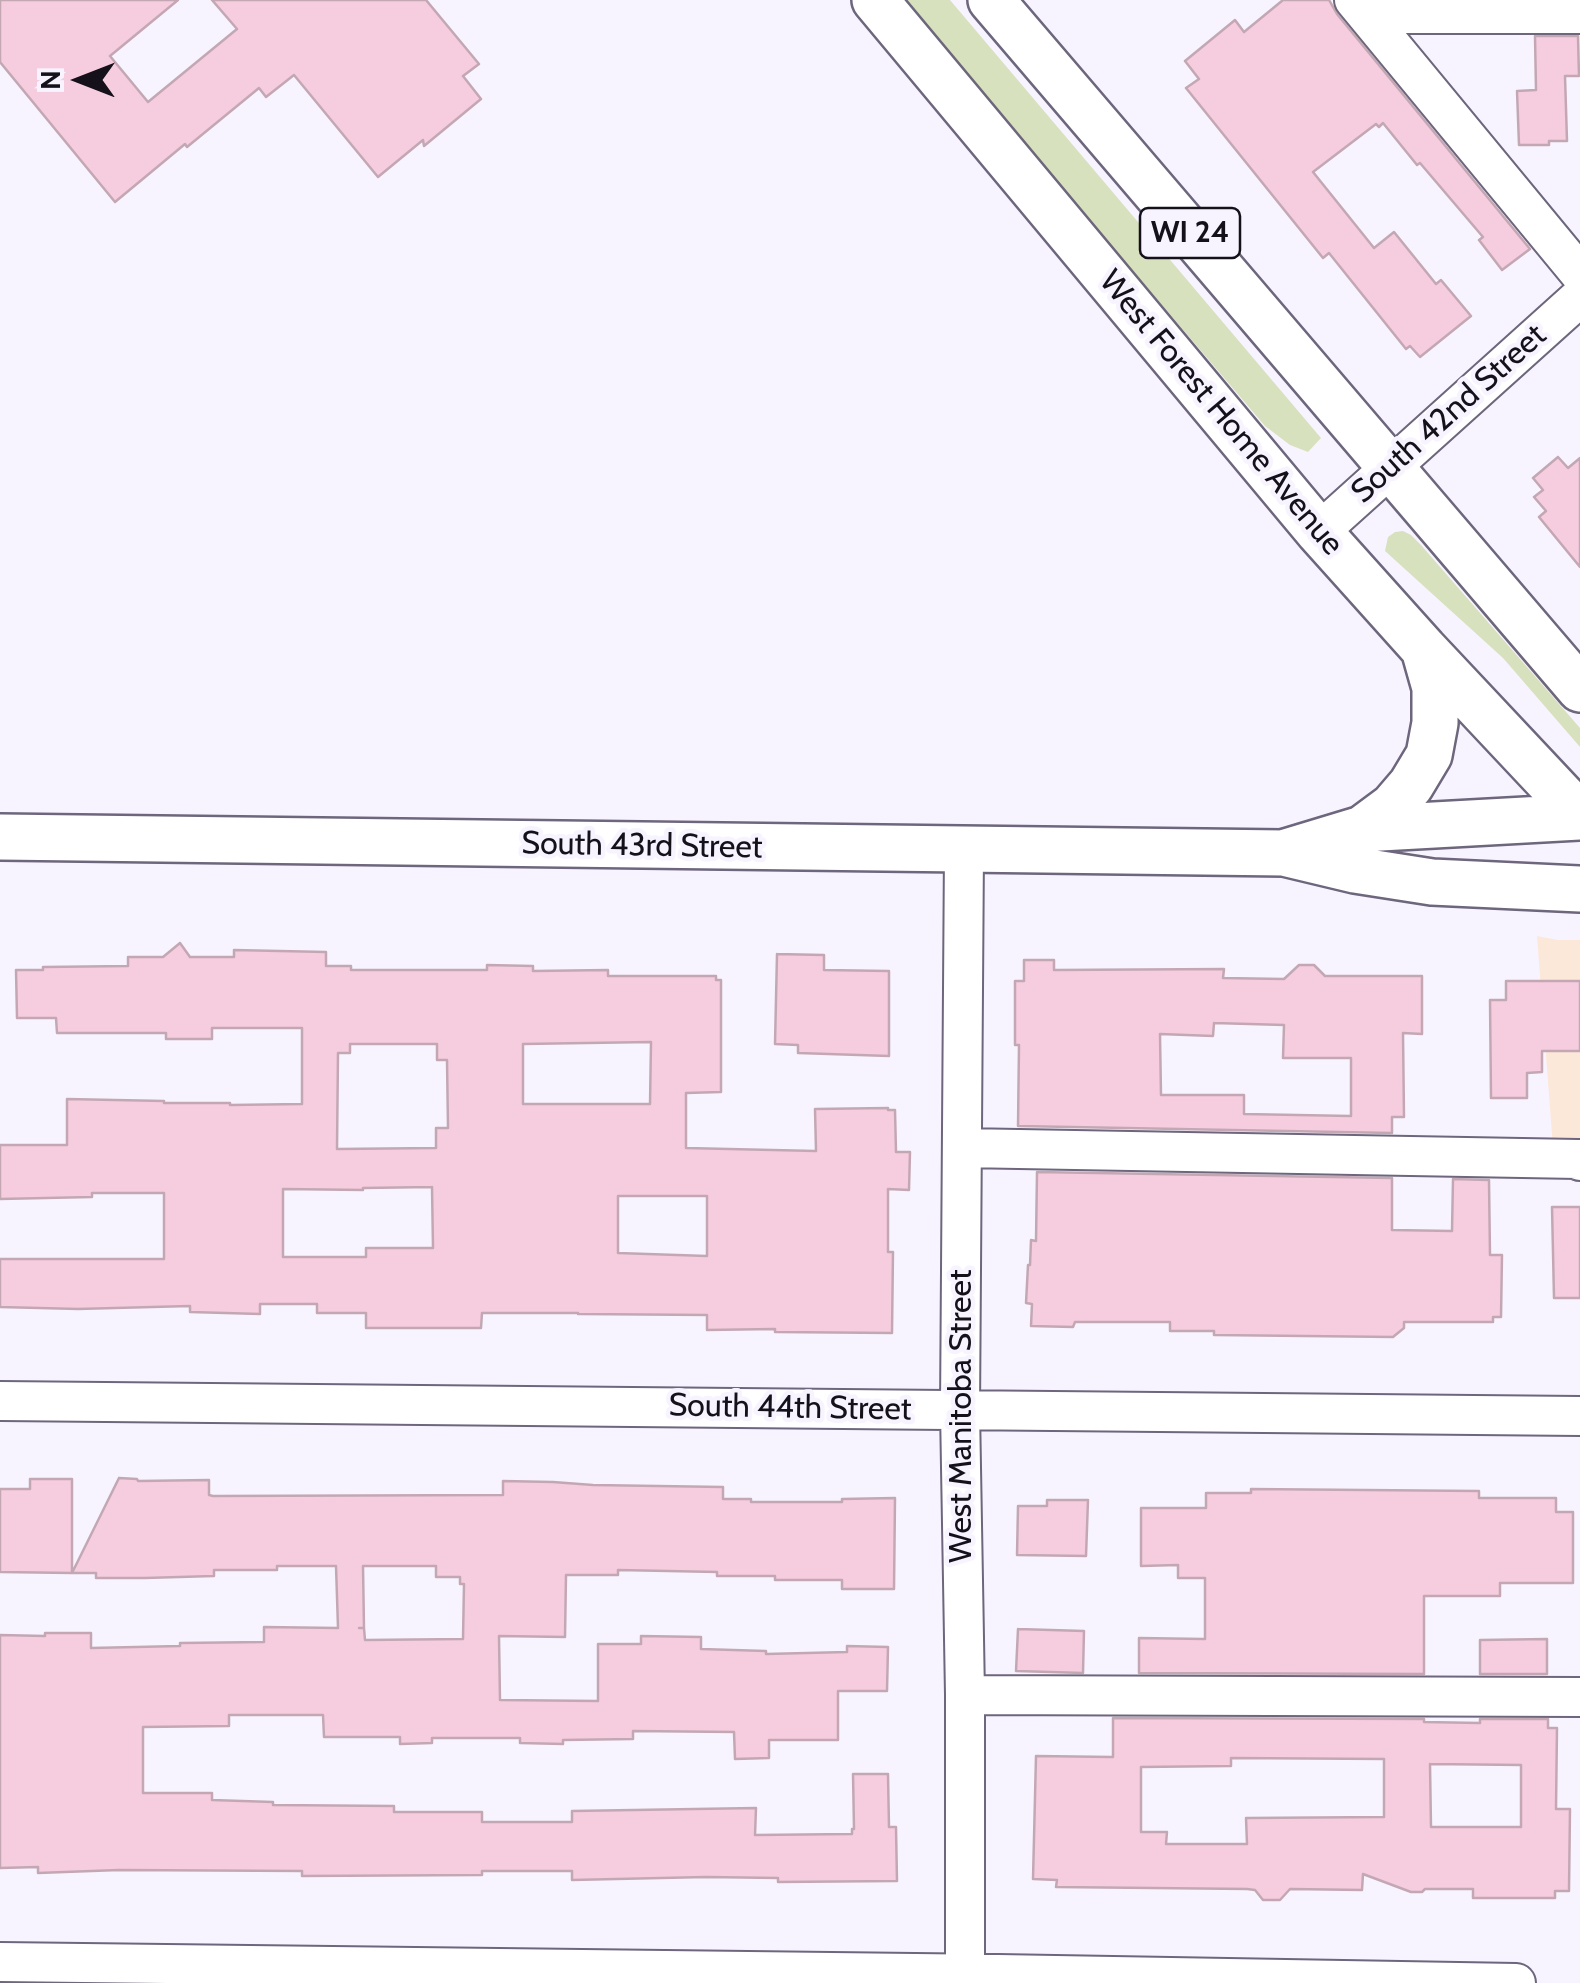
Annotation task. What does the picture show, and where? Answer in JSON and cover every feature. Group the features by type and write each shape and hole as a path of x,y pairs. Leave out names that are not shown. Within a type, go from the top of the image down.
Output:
{"main road":[{"name":"West Forest Home Avenue","path":"874,0 1319,532 1580,816"},
{"name":"WI 24","path":"991,0 1580,689"},
{"path":"1362,828 1394,806 1428,755 1436,723 1436,688 1424,649"},
{"name":"South 43rd Street","path":"1284,853 1362,828 1580,816"},
{"name":"South 43rd Street","path":"0,838 1284,853 1355,870 1432,882 1580,889"}],"street":[{"path":"1360,7 1580,14"},
{"path":"1360,7 1580,274"},
{"name":"South 42nd Street","path":"1319,532 1580,297"},
{"name":"West Manitoba Street","path":"964,850 960,1410 964,1978"},
{"path":"963,1148 1580,1161"},
{"name":"South 44th Street","path":"0,1401 1580,1416"},
{"path":"965,1694 1580,1697"},
{"path":"0,1962 1516,1983"}],"shaded area":[{"path":"1537,936 1580,940 1580,1152 1553,1148"}],"green space":[{"path":"902,0 950,0 1321,438 1308,452 1290,445 1265,426"},
{"path":"1403,531 1421,545 1580,728 1580,747 1503,658 1385,551 1388,537"}],"building":[{"path":"0,0 178,0 110,56 148,102 237,29 212,0 426,0 479,64 463,76 481,99 424,146 423,140 378,177 294,75 266,97 259,88 115,202 0,62"},
{"path":"1283,0 1329,0 1530,249 1502,270 1479,240 1483,237 1383,123 1379,127 1376,124 1313,172 1374,248 1394,232 1436,284 1441,280 1471,316 1420,357 1410,346 1406,349 1329,253 1323,258 1186,88 1199,79 1185,61 1235,20 1244,32"},
{"path":"1535,36 1578,36 1579,76 1565,76 1567,141 1519,145 1517,91 1536,90"},
{"path":"1558,457 1568,468 1580,458 1580,567 1539,517 1546,511 1534,497 1543,490 1533,478"},
{"path":"180,943 190,957 234,957 234,950 326,952 326,966 351,966 351,970 487,970 487,965 533,966 533,971 608,970 608,976 716,976 716,980 721,980 721,1092 686,1093 686,1148 816,1151 815,1109 895,1110 896,1152 910,1152 909,1190 888,1189 888,1252 893,1252 892,1333 707,1330 707,1315 482,1313 481,1328 366,1328 366,1313 317,1313 317,1304 260,1304 260,1314 190,1312 190,1306 0,1307 0,1259 164,1259 164,1193 0,1199 0,1145 67,1145 67,1099 302,1104 302,1028 212,1028 212,1039 166,1039 166,1033 57,1033 56,1018 17,1018 16,970 128,966 128,957 163,957","holes":["651,1042 650,1104 523,1104 523,1044","350,1044 437,1044 437,1060 447,1060 448,1128 436,1128 436,1148 337,1149 338,1053 350,1053","432,1187 433,1248 366,1248 366,1257 283,1257 283,1189","618,1196 707,1196 707,1256 618,1253"]},
{"path":"777,954 824,955 824,970 889,971 889,1056 798,1053 798,1045 775,1044"},
{"path":"1024,960 1054,960 1054,970 1224,969 1223,978 1284,979 1299,965 1314,965 1325,976 1422,976 1422,1034 1403,1033 1404,1117 1392,1117 1392,1133 1018,1126 1015,981 1024,981","holes":["1214,1023 1284,1025 1283,1058 1351,1058 1351,1116 1244,1114 1244,1095 1161,1095 1160,1034 1213,1036"]},
{"path":"1506,981 1580,981 1580,1051 1542,1051 1542,1072 1527,1073 1527,1098 1491,1098 1490,1000 1506,1000"},
{"path":"1037,1172 1392,1178 1392,1230 1452,1231 1453,1179 1489,1180 1490,1255 1502,1255 1501,1317 1493,1317 1493,1322 1404,1322 1404,1328 1393,1337 1214,1335 1214,1331 1170,1331 1170,1322 1031,1326 1032,1304 1026,1303 1031,1240 1036,1241"},
{"path":"1552,1207 1580,1207 1580,1298 1554,1298"},
{"path":"119,1478 209,1480 209,1495 213,1496 503,1495 503,1481 723,1487 723,1499 751,1502 895,1498 894,1589 842,1589 842,1580 775,1580 775,1576 717,1576 717,1572 618,1570 618,1575 566,1575 565,1637 499,1636 500,1700 598,1701 598,1644 641,1644 641,1636 701,1637 701,1649 766,1654 847,1652 847,1646 888,1647 887,1691 838,1691 838,1740 769,1740 769,1758 735,1759 734,1732 633,1731 633,1739 563,1740 563,1744 520,1743 520,1738 432,1738 432,1743 400,1744 400,1737 324,1737 323,1715 229,1715 229,1726 143,1727 143,1793 212,1793 212,1800 273,1805 394,1806 394,1812 482,1812 482,1822 572,1822 572,1811 756,1808 755,1835 852,1834 853,1774 888,1774 889,1827 896,1827 897,1881 778,1882 778,1878 706,1877 572,1880 572,1871 302,1876 302,1871 38,1873 38,1867 0,1868 0,1635 91,1633 91,1648 264,1642 264,1627 338,1628 336,1566 277,1566 277,1570 214,1570 214,1576 145,1578 96,1578 96,1573 72,1573","holes":["363,1566 436,1566 436,1577 460,1577 460,1584 464,1584 463,1639 365,1640"]},
{"path":"30,1479 72,1479 72,1573 0,1572 0,1489 30,1489"},
{"path":"1251,1489 1479,1491 1479,1498 1556,1498 1556,1512 1573,1512 1573,1583 1500,1583 1500,1596 1424,1596 1424,1674 1139,1673 1139,1638 1205,1639 1205,1578 1178,1578 1178,1565 1141,1566 1141,1508 1206,1508 1206,1493 1251,1493"},
{"path":"1047,1500 1088,1500 1086,1556 1017,1555 1018,1506 1047,1506"},
{"path":"1018,1629 1084,1631 1083,1673 1016,1671"},
{"path":"1547,1639 1547,1674 1480,1674 1480,1640"},
{"path":"1113,1718 1424,1719 1480,1723 1480,1719 1548,1719 1548,1728 1557,1728 1556,1809 1570,1809 1569,1891 1555,1891 1555,1898 1473,1898 1473,1889 1411,1892 1363,1874 1362,1890 1290,1889 1280,1900 1263,1900 1255,1890 1247,1889 1056,1887 1057,1880 1033,1879 1036,1756 1113,1757","holes":["1231,1758 1384,1759 1384,1817 1246,1818 1247,1844 1166,1844 1167,1832 1141,1832 1141,1767 1231,1766","1430,1764 1521,1765 1521,1827 1431,1827"]}]}
